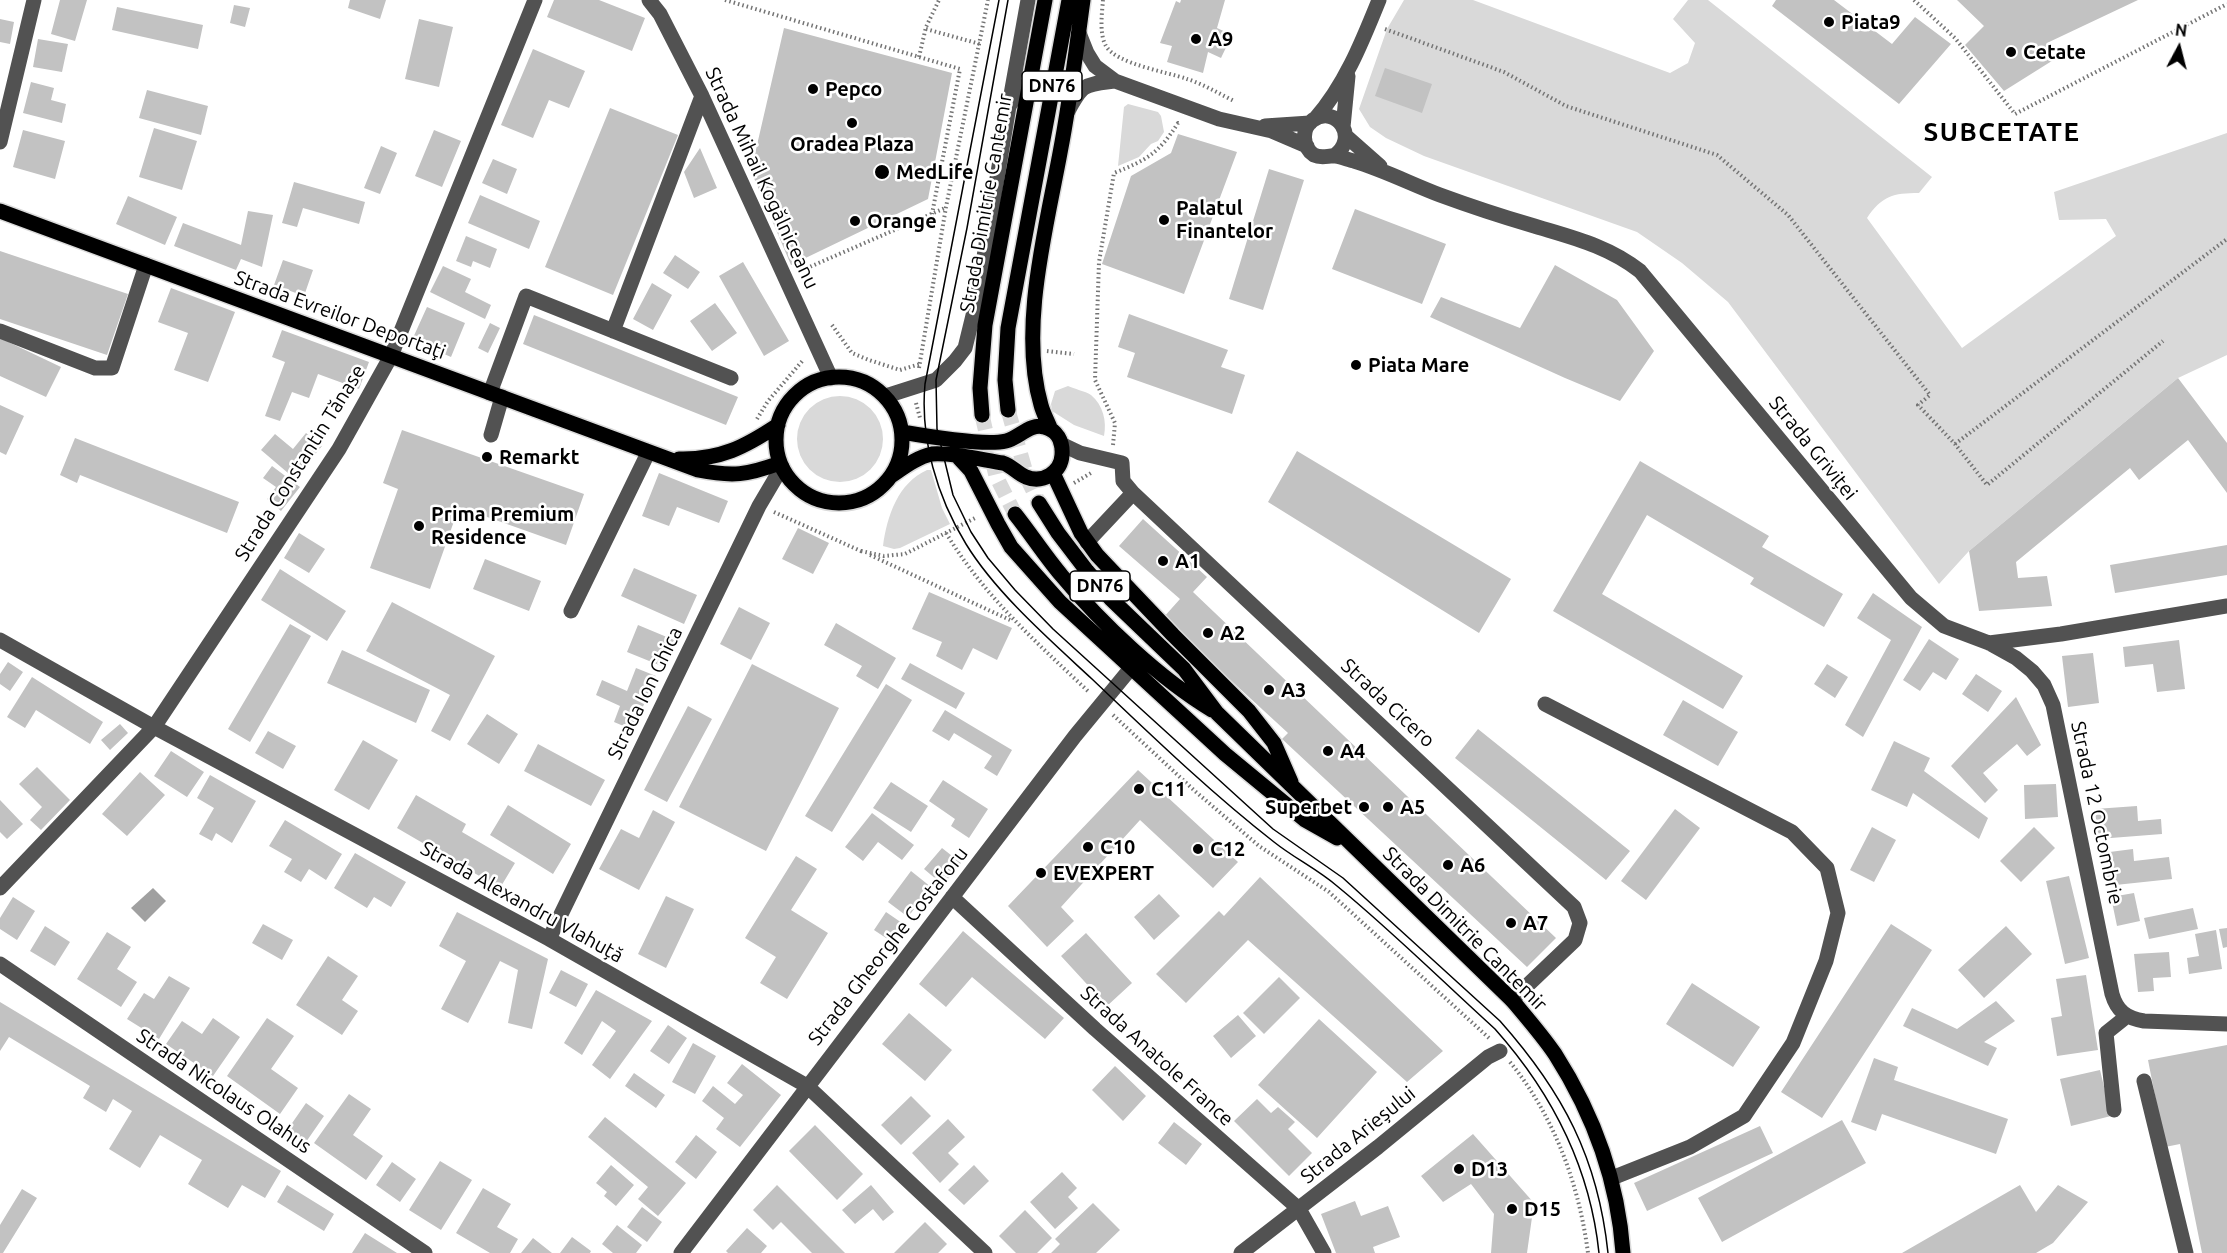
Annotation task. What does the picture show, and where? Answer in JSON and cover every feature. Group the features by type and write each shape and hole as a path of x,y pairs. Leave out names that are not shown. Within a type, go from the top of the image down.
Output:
{"main road":[{"name":"Strada Dimitrie Cantemir","path":"982,416 980,388 985,325 1045,0"},
{"name":"DN76","path":"1008,410 1005,380 1008,328 1069,0"},
{"path":"1051,430 1041,405 1035,374 1033,349 1035,310 1043,241 1068,111 1083,0"},
{"name":"Strada Evreilor Deportaţi","path":"0,211 664,459 698,470 729,475 752,473 781,465"},
{"path":"891,476 900,451 902,432 897,415 886,396 873,387 860,381 831,378 817,381 801,390 786,406 778,425 776,452 781,465 790,480 801,490 815,498 830,502 845,503 861,499 877,490 891,476 912,462 930,455 1003,463 1033,479 1047,477 1056,469"},
{"name":"Strada Evreilor Deportaţi","path":"664,459 712,457 732,452 750,444 778,425"},
{"path":"902,432 939,438 997,442 1008,441 1038,426 1051,430 1059,437 1062,444 1056,469 1076,525 1087,542 1108,568 1249,711 1274,743 1297,793"},
{"path":"958,457 971,471 998,524 1025,564 1060,602 1225,754 1289,808 1319,829 1353,847"},
{"name":"Strada Dimitrie Cantemir","path":"1039,503 1087,571 1111,599 1178,663 1217,713 1512,1000 1541,1035 1560,1064 1592,1125 1612,1178 1623,1253"},
{"name":"Strada Dimitrie Cantemir","path":"1015,514 1062,577 1088,605 1162,674 1198,702 1217,713"}],"street":[{"path":"0,142 34,0"},
{"name":"Strada Constantin Tănase","path":"0,888 154,727 339,449 391,356 535,0"},
{"name":"Strada Mihail Kogălniceanu","path":"649,0 660,14 702,96 831,378"},
{"path":"886,396 936,380 955,362 965,348 977,299 1028,0"},
{"path":"1306,146 1304,134 1312,121 1327,105 1349,68 1379,0"},
{"path":"1079,33 1095,66 1115,81 1219,119 1253,126 1294,139 1322,158 1334,156 1395,176"},
{"path":"1334,156 1344,147 1349,68"},
{"path":"1068,111 1079,91 1085,86 1115,81"},
{"path":"1009,106 1029,82"},
{"path":"613,331 702,96"},
{"path":"1253,126 1312,121 1326,116 1333,118 1360,150 1395,176"},
{"name":"Strada Griviței","path":"1395,176 1477,209 1590,243 1611,251 1627,261 1649,282 1911,598 1944,626 1989,643 2227,606"},
{"path":"0,331 95,368 112,368 146,266"},
{"path":"491,435 496,395 526,296 731,378"},
{"path":"1062,444 1080,453 1112,461 1133,493 1087,542"},
{"path":"571,611 648,453"},
{"path":"1056,469 1112,461"},
{"name":"Strada Ion Ghica","path":"549,939 781,465"},
{"name":"Strada Cicero","path":"1133,493 1574,907 1580,923 1575,940 1512,1000"},
{"name":"Strada Alexandru Vlahuță","path":"0,640 154,727 549,939 807,1086 985,1253"},
{"name":"Strada 12 Octombrie","path":"1989,643 2016,658 2032,671 2044,685 2053,705 2112,993 2117,1006 2126,1017"},
{"name":"Strada Gheorghe Costaforu","path":"681,1253 952,897 1131,668"},
{"path":"1545,704 1792,832 1827,868 1838,913 1826,961 1794,1043 1744,1116 1690,1147 1612,1178"},
{"name":"Strada Anatole France","path":"952,897 1095,1029 1299,1209 1324,1253"},
{"name":"Strada Nicolaus Olahus","path":"0,964 425,1253"},
{"path":"2114,1110 2106,1033 2126,1017 2144,1022 2227,1024"},
{"name":"Strada Arieșului","path":"1241,1253 1488,1057 1500,1051"},
{"path":"2144,1081 2186,1253"}],"path":[{"path":"725,0 960,69 932,214"},
{"path":"920,57 926,27 939,0"},
{"path":"832,325 852,353 900,370 920,364 946,207 988,0"},
{"path":"1102,0 1102,30 1106,46 1114,53 1154,69 1188,79 1234,101"},
{"path":"1914,0 1955,38 2015,114 2227,4"},
{"path":"1369,25 1387,29 1504,72 1566,106 1717,155 1788,215 1930,395 1918,405 1955,444 1987,485 2163,341"},
{"path":"926,29 980,44"},
{"path":"1112,461 1114,423 1095,380 1099,262 1114,173 1140,162 1157,151 1178,123 1189,126"},
{"path":"785,278 946,207"},
{"path":"1955,444 2227,239"},
{"path":"754,424 768,401 805,358 803,348"},
{"path":"759,506 1014,622"},
{"path":"861,551 884,556 905,554 946,532 970,570 1014,622 1101,704 1196,792 1259,846 1329,892 1500,1051 1527,1085 1556,1137 1575,1187 1588,1253"}],"shaded area":[{"path":"1404,0 1473,0 1670,73 1688,63 1695,43 1673,19 1688,0 1708,0 1932,177 1919,193 1895,195 1883,200 1867,218 1962,348 2116,236 2106,219 2059,220 2054,192 2227,133 2227,355 2178,378 1969,551 1939,584 1728,302 1682,263 1637,232 1424,156 1386,138 1370,127 1359,109 1387,29"},
{"path":"1128,104 1158,112 1164,132 1158,141 1151,144 1139,157 1118,166 1124,107"},
{"path":"1068,386 1086,392 1099,404 1105,425 1104,436 1074,425 1052,411 1051,404 1055,391"},
{"path":"840,396 864,403 876,415 883,439 876,463 864,475 840,482 816,475 804,463 797,439 804,415 816,403"},
{"path":"927,470 931,470 942,508 950,524 900,548 883,546 887,523 901,492 908,483"},
{"path":"153,888 166,901 145,922 131,908"}],"building":[{"path":"60,0 87,0 75,41 51,34"},
{"path":"350,0 386,0 380,19 348,8"},
{"path":"554,0 599,0 645,18 632,51 547,17"},
{"name":"A9","path":"1181,0 1225,0 1217,28 1232,35 1221,58 1208,52 1203,73 1167,62 1172,46 1160,43 1176,1 1180,3"},
{"path":"1776,0 1834,0 1892,44 1915,17 1951,44 1899,104 1772,6"},
{"name":"Cetate","path":"1957,0 2138,0 2047,43 2055,59 2004,91 1965,45 1984,26"},
{"path":"234,5 250,8 245,27 230,23"},
{"path":"117,7 203,25 198,49 112,30"},
{"path":"0,19 14,22 10,44 0,42"},
{"path":"419,19 453,27 439,87 405,79"},
{"name":"Oradea Plaza","path":"784,28 952,73 928,199 791,265 751,171"},
{"path":"38,39 68,44 62,72 33,67"},
{"path":"533,49 585,71 569,108 549,100 533,138 501,125"},
{"path":"1385,68 1432,84 1422,113 1375,96"},
{"path":"31,82 54,88 51,100 66,104 62,123 23,113"},
{"path":"147,90 208,106 201,135 139,118"},
{"path":"610,108 678,135 613,295 545,267"},
{"path":"154,128 197,141 182,190 139,177"},
{"path":"23,130 65,141 55,179 13,167"},
{"path":"434,130 461,141 442,187 415,176"},
{"name":"Palatul Finantelor","path":"1178,134 1237,152 1184,294 1102,264 1131,176 1171,153"},
{"path":"381,146 397,153 380,194 364,188"},
{"path":"700,148 717,188 694,198 684,172"},
{"path":"493,159 517,169 507,194 482,183"},
{"path":"1269,169 1304,180 1263,310 1229,299"},
{"path":"294,182 365,202 359,224 303,208 297,227 282,223"},
{"path":"480,195 540,221 529,249 468,223"},
{"path":"128,196 177,217 165,245 116,224"},
{"path":"1355,209 1446,244 1422,304 1332,269"},
{"path":"248,211 273,215 262,267 241,259 236,270 174,246 183,223 241,245"},
{"path":"466,236 497,249 490,268 473,261 471,267 456,261"},
{"path":"0,251 128,294 107,355 0,319"},
{"path":"675,255 700,272 688,289 663,273"},
{"path":"283,260 313,270 304,296 274,285"},
{"path":"743,262 789,341 764,356 719,276"},
{"path":"1555,265 1617,300 1654,351 1620,401 1430,317 1441,297 1520,328"},
{"path":"443,266 471,279 465,292 491,305 485,319 430,292"},
{"path":"652,283 672,295 653,330 633,319"},
{"path":"171,288 235,312 208,382 174,370 188,333 158,322"},
{"path":"715,303 737,333 712,351 690,321"},
{"path":"427,307 465,323 451,357 412,340"},
{"path":"1129,314 1228,350 1221,367 1245,375 1232,414 1127,377 1135,353 1118,347"},
{"path":"534,315 738,397 726,425 523,344"},
{"path":"490,323 500,328 488,353 478,348"},
{"path":"282,330 369,362 359,389 318,374 309,398 292,392 280,421 265,416 285,362 272,357"},
{"path":"0,338 61,367 46,397 0,376"},
{"path":"2178,378 2227,443 2227,493 2188,440 2139,480 2130,468 2016,562 2018,578 2047,576 2052,606 1979,611 1969,551"},
{"path":"0,405 24,416 6,455 0,452"},
{"name":"Prima Premium Residence","path":"402,430 584,494 566,545 459,507 430,589 370,568 398,489 383,483"},
{"path":"306,433 322,446 295,479 261,450 275,434 293,449"},
{"path":"75,438 239,502 227,533 80,475 77,483 60,475"},
{"path":"1297,451 1511,579 1479,633 1268,502"},
{"path":"1640,461 1769,536 1762,547 1843,594 1824,627 1750,584 1754,578 1647,515 1602,594 1743,676 1723,709 1553,611"},
{"path":"272,466 300,487 281,511 267,499 276,487 263,478"},
{"path":"659,473 728,501 719,523 677,507 669,526 642,516"},
{"path":"1143,519 1207,577 1193,592 1556,938 1527,967 1282,739 1288,733 1163,618 1180,599 1119,546"},
{"path":"798,528 829,543 813,574 782,559"},
{"path":"299,533 325,549 309,573 284,558"},
{"path":"2227,545 2227,575 2115,593 2110,565"},
{"path":"485,559 541,581 529,611 473,589"},
{"path":"634,568 697,595 684,624 621,596"},
{"path":"280,569 346,611 327,641 261,600"},
{"path":"929,592 1012,628 997,660 973,648 962,670 936,656 942,642 912,629"},
{"path":"1873,593 1922,627 1863,737 1845,725 1891,640 1857,618"},
{"path":"392,602 495,656 450,741 431,731 450,695 366,651"},
{"path":"739,607 770,623 751,660 720,644"},
{"path":"836,623 896,658 878,689 856,676 862,666 824,645"},
{"path":"290,624 311,636 250,742 228,729"},
{"path":"638,625 674,640 664,667 627,652"},
{"path":"1929,639 1959,659 1946,680 1933,672 1920,691 1903,680"},
{"path":"2179,640 2185,689 2157,692 2153,664 2125,667 2123,647"},
{"path":"342,650 430,690 416,723 327,683"},
{"path":"2093,653 2099,703 2068,707 2062,656"},
{"path":"8,662 23,672 10,691 0,684 0,674"},
{"path":"910,663 965,693 956,709 901,679"},
{"path":"752,664 839,708 766,851 679,807"},
{"path":"1827,664 1848,677 1835,698 1814,684"},
{"path":"636,668 656,676 633,730 614,722 620,706 596,695 602,680 627,691"},
{"path":"1976,674 2002,691 1988,712 1962,694"},
{"path":"32,677 103,722 90,744 36,710 25,728 7,717"},
{"path":"886,684 912,700 832,832 805,816"},
{"path":"2016,697 2041,745 2027,756 2017,744 1983,773 1998,790 1985,803 1951,766"},
{"path":"1683,700 1738,732 1718,766 1663,735"},
{"path":"688,706 712,719 667,802 644,790"},
{"path":"945,710 1012,750 997,776 984,768 992,756 954,733 949,741 932,731"},
{"path":"487,714 518,734 499,764 467,744"},
{"path":"120,724 128,733 110,750 101,740"},
{"path":"1478,729 1630,851 1606,880 1455,758"},
{"path":"268,731 296,746 283,769 255,753"},
{"path":"363,740 398,760 369,810 334,790"},
{"path":"1894,741 1930,758 1924,771 1988,818 1979,839 1913,793 1907,807 1871,790"},
{"path":"538,744 605,780 591,806 524,771"},
{"path":"171,751 204,772 187,797 154,776"},
{"path":"37,767 70,800 41,830 30,820 42,807 19,784"},
{"path":"1138,770 1238,862 1213,888 1140,820 1061,907 1074,921 1047,947 1008,906"},
{"path":"140,772 165,795 127,836 102,814"},
{"path":"210,775 256,801 232,843 216,833 212,841 199,834 214,808 197,798"},
{"path":"943,780 988,809 969,838 951,826 955,819 929,801"},
{"path":"891,782 928,806 911,832 873,808"},
{"path":"2056,784 2058,817 2025,819 2024,785"},
{"path":"416,795 466,824 462,832 515,863 500,888 397,828"},
{"path":"0,800 23,824 7,839 0,832"},
{"path":"508,805 571,844 553,874 490,835"},
{"path":"2137,806 2138,821 2161,819 2162,834 2098,839 2095,809"},
{"path":"1675,809 1700,828 1646,900 1621,881"},
{"path":"653,810 675,822 639,890 599,869 621,829 639,838"},
{"path":"872,813 914,845 902,860 878,842 863,861 845,847"},
{"path":"285,820 342,854 326,880 309,869 301,882 284,872 292,859 269,846"},
{"path":"1872,827 1896,840 1874,882 1850,870"},
{"path":"2034,827 2055,848 2021,882 2000,861"},
{"path":"942,848 961,863 943,885 924,869"},
{"path":"2133,849 2134,861 2169,857 2172,879 2106,886 2102,853"},
{"path":"355,853 406,882 391,907 374,897 367,908 334,888"},
{"path":"796,856 817,869 791,910 828,933 787,999 760,983 776,957 745,938"},
{"path":"911,871 931,887 908,917 888,902"},
{"path":"2069,876 2089,958 2065,964 2046,881"},
{"path":"1260,877 1443,1051 1407,1082 1248,940 1186,1003 1156,974 1219,911 1224,916"},
{"path":"2134,893 2140,921 2117,926 2111,897"},
{"path":"1159,894 1180,916 1154,940 1134,917"},
{"path":"666,896 694,909 666,968 638,954"},
{"path":"13,897 35,911 17,940 0,929 0,918"},
{"path":"2193,908 2198,929 2149,939 2144,918"},
{"path":"457,912 548,959 532,1029 508,1023 518,970 500,961 468,1023 441,1009 466,961 439,946"},
{"path":"886,912 902,923 889,940 874,930"},
{"path":"263,924 293,940 282,960 252,943"},
{"path":"1891,924 1932,950 1822,1118 1781,1092"},
{"path":"45,926 70,942 55,966 30,951"},
{"path":"2006,926 2032,954 1984,998 1958,970"},
{"path":"2227,928 2227,947 2223,948 2219,929"},
{"path":"2216,930 2222,969 2189,974 2187,958 2199,956 2195,934"},
{"path":"963,931 1064,1018 1045,1039 972,977 946,1007 919,984"},
{"path":"107,932 131,947 117,969 137,982 121,1007 77,979"},
{"path":"1086,933 1132,983 1107,1006 1061,956"},
{"path":"2169,952 2171,977 2153,978 2154,991 2138,992 2134,954"},
{"path":"328,956 358,976 342,1000 358,1011 342,1035 296,1005"},
{"path":"561,970 588,984 576,1007 549,993"},
{"path":"2086,975 2098,1050 2057,1056 2051,1018 2062,1016 2056,979"},
{"path":"169,976 190,988 159,1039 127,1019 144,993 154,999"},
{"path":"1279,977 1300,998 1264,1034 1243,1013"},
{"path":"1692,983 1760,1027 1733,1067 1666,1024"},
{"path":"596,990 652,1021 610,1079 592,1065 616,1031 602,1021 582,1055 564,1043"},
{"path":"1996,1001 2015,1021 1984,1042 1997,1048 1988,1066 1903,1026 1912,1008 1957,1029"},
{"path":"0,1002 281,1171 265,1198 242,1185 228,1208 188,1184 202,1160 160,1135 140,1168 109,1149 132,1111 113,1099 106,1112 83,1098 90,1086 9,1037 0,1051"},
{"path":"909,1013 952,1050 925,1081 882,1044"},
{"path":"1238,1015 1256,1036 1231,1058 1213,1036"},
{"path":"213,1018 240,1037 213,1076 166,1044 182,1021 202,1034"},
{"path":"267,1018 294,1036 271,1069 298,1088 280,1114 227,1076"},
{"path":"1319,1019 1377,1072 1317,1138 1258,1085"},
{"path":"668,1025 687,1038 669,1064 650,1051"},
{"path":"693,1043 716,1056 695,1094 672,1082"},
{"path":"2227,1045 2227,1253 2202,1253 2180,1144 2165,1147 2148,1060"},
{"path":"1874,1058 1898,1067 1894,1080 2008,1119 1996,1154 1882,1114 1876,1131 1851,1122"},
{"path":"742,1064 781,1095 740,1147 716,1129 724,1118 702,1101 713,1086 735,1104 743,1095 727,1083"},
{"path":"1115,1066 1146,1096 1123,1121 1092,1090"},
{"path":"2100,1070 2111,1116 2071,1126 2060,1079"},
{"path":"634,1073 665,1095 656,1108 625,1086"},
{"path":"349,1094 371,1109 353,1135 383,1156 366,1180 314,1143"},
{"path":"911,1096 931,1116 901,1145 881,1125"},
{"path":"1257,1099 1271,1113 1278,1107 1295,1122 1288,1129 1312,1153 1289,1176 1234,1121"},
{"path":"306,1103 324,1116 306,1142 288,1129"},
{"path":"605,1117 686,1183 658,1216 638,1199 648,1187 588,1137"},
{"path":"948,1119 965,1137 948,1153 959,1164 940,1183 912,1153"},
{"path":"1842,1120 1866,1163 1722,1242 1698,1198"},
{"path":"1174,1122 1202,1144 1186,1165 1158,1143"},
{"path":"815,1125 863,1174 837,1200 789,1151"},
{"path":"1760,1126 1773,1153 1647,1211 1634,1183"},
{"path":"1473,1134 1534,1203 1527,1253 1491,1253 1494,1214 1471,1184 1443,1202 1421,1176"},
{"path":"696,1135 717,1152 696,1179 675,1162"},
{"path":"440,1161 472,1180 441,1230 409,1210"},
{"path":"392,1162 416,1179 400,1202 376,1185"},
{"path":"611,1165 634,1185 616,1206 604,1196 607,1192 596,1183"},
{"path":"974,1165 989,1181 964,1205 948,1190"},
{"path":"1062,1172 1077,1188 1068,1197 1078,1208 1055,1229 1030,1202"},
{"path":"287,1185 334,1214 324,1231 277,1202"},
{"path":"777,1185 845,1253 812,1253 781,1222 773,1230 753,1210"},
{"path":"871,1185 894,1212 883,1221 873,1209 855,1224 842,1210"},
{"path":"2020,1185 2036,1212 2058,1185 2088,1202 2053,1243 2036,1253 1902,1253"},
{"path":"483,1188 511,1204 497,1227 518,1239 510,1253 490,1253 456,1233"},
{"path":"22,1189 37,1198 3,1253 0,1253 0,1225"},
{"path":"1355,1201 1361,1216 1388,1206 1400,1237 1373,1247 1375,1253 1336,1253 1321,1214"},
{"path":"1093,1203 1120,1230 1096,1253 1051,1253 1060,1244 1055,1239"},
{"path":"642,1207 662,1222 647,1242 627,1227"},
{"path":"1025,1210 1052,1238 1037,1253 1016,1253 999,1236"},
{"path":"925,1222 947,1244 938,1253 894,1253"},
{"path":"617,1225 642,1245 636,1253 613,1253 602,1244"},
{"path":"747,1228 767,1246 761,1253 728,1253 726,1251"},
{"path":"365,1233 397,1253 352,1253"},
{"path":"572,1237 591,1251 590,1253 560,1253"},
{"path":"533,1238 552,1253 521,1253"}],"tunnel":[{"path":"1008,410 1028,480 1039,503"},
{"path":"982,415 996,476 1015,514"}],"tram line":[{"path":"999,0 925,384 925,426 928,446 939,487 956,526 978,562 1008,598 1159,742 1250,823 1357,903 1495,1029 1534,1079 1565,1133 1587,1191 1599,1253"},
{"path":"1008,0 967,228 936,380 937,429 953,495 971,532 988,558 1053,629 1273,829 1343,878 1500,1021 1542,1074 1574,1128 1596,1187 1608,1253"}],"place":[{"name":"Piata9","path":"1829,22"},
{"name":"A9","path":"1196,39"},
{"name":"Cetate","path":"2011,52"},
{"name":"Pepco","path":"813,89"},
{"name":"Oradea Plaza","path":"852,123"},
{"name":"MedLife","path":"882,172"},
{"name":"Palatul Finantelor","path":"1164,220"},
{"name":"Orange","path":"855,221"},
{"name":"Piata Mare","path":"1356,365"},
{"name":"Remarkt","path":"487,457"},
{"name":"Prima Premium Residence","path":"419,526"},
{"name":"A1","path":"1163,561"},
{"name":"A2","path":"1208,633"},
{"name":"A3","path":"1269,690"},
{"name":"A4","path":"1328,751"},
{"name":"C11","path":"1139,789"},
{"name":"Superbet","path":"1364,807"},
{"name":"A5","path":"1388,807"},
{"name":"C10","path":"1088,847"},
{"name":"C12","path":"1198,849"},
{"name":"A6","path":"1448,865"},
{"name":"EVEXPERT","path":"1041,873"},
{"name":"A7","path":"1511,923"},
{"name":"D13","path":"1459,1169"},
{"name":"D15","path":"1512,1209"}],"district":[{"name":"SUBCETATE","path":"2002,132"}]}
